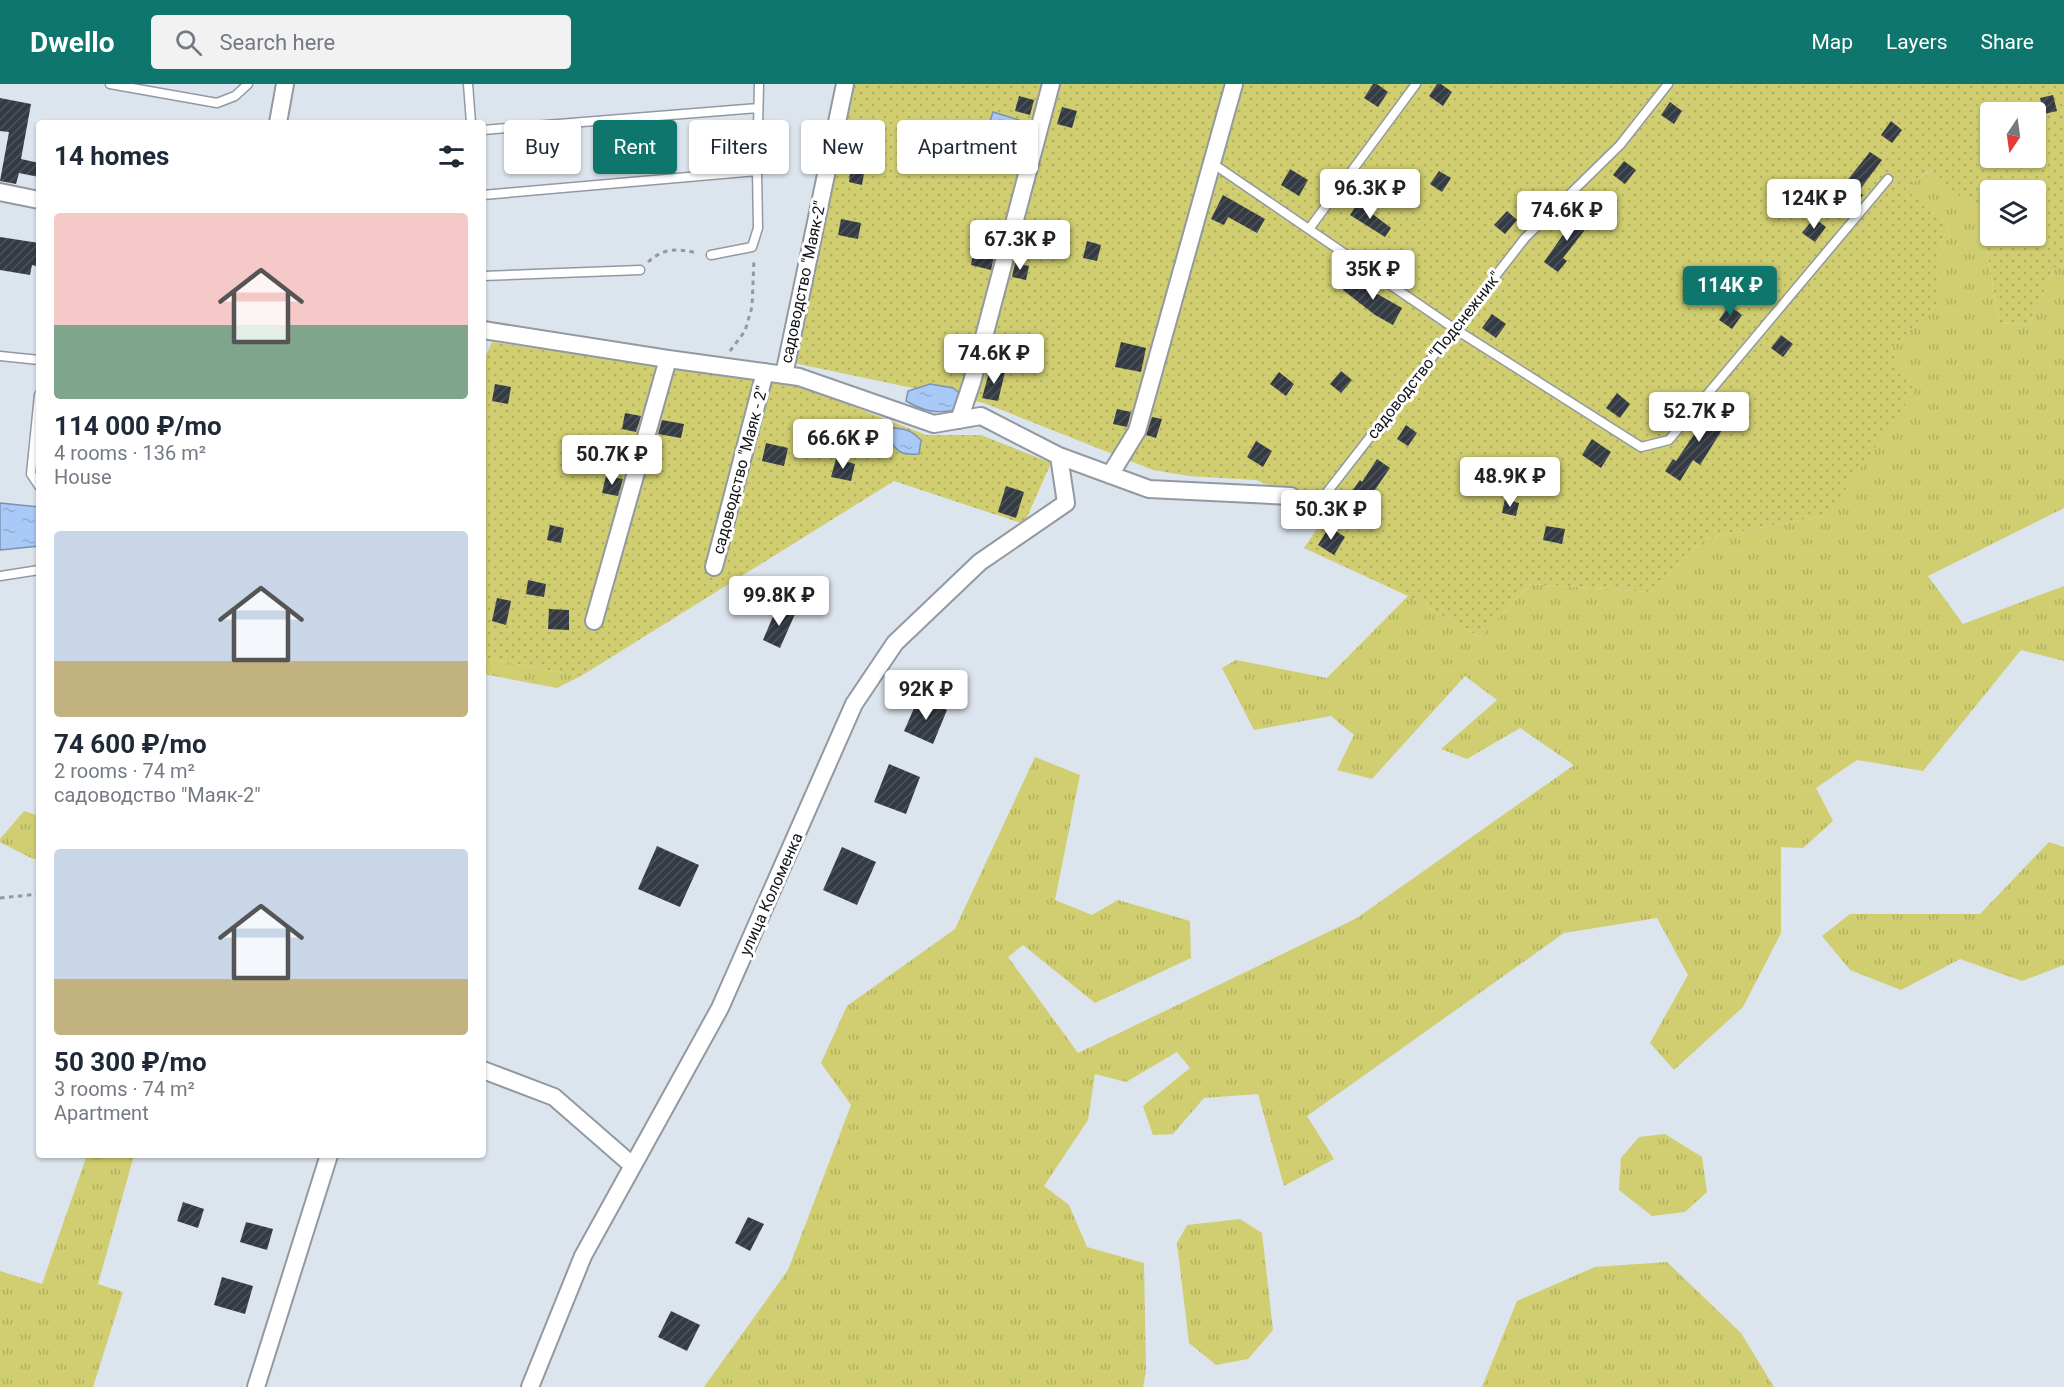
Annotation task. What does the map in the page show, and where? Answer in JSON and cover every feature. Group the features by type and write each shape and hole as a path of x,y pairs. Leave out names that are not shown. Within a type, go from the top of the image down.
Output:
{"street":[{"path":"279,120 285,84"},
{"name":"садоводство \"Маяк-2\"","path":"784,375 845,84"},
{"path":"959,420 972,382 1051,84"},
{"path":"1110,475 1137,431 1234,84"},
{"path":"0,192 36,199"},
{"path":"486,330 799,377 934,424 981,416 1059,456 1149,489 1291,496"},
{"path":"594,621 668,359"},
{"name":"садоводство \"Маяк - 2\"","path":"714,567 765,372"},
{"name":"улица Коломенка","path":"530,1387 583,1256 720,1008 854,704 895,643 980,562 1066,503 1059,456"},
{"path":"486,1071 554,1097 632,1165"},
{"path":"256,1387 328,1158"}],"lane":[{"path":"110,84 217,103 235,96 248,84"},
{"path":"468,84 471,120"},
{"path":"759,84 759,120"},
{"path":"1309,229 1416,84"},
{"name":"садоводство \"Подснежник\"","path":"1291,496 1321,500 1525,238 1620,145 1668,84"},
{"path":"486,130 759,108"},
{"path":"1212,163 1455,329 1641,447 1669,440 1888,179"},
{"path":"486,195 723,174"},
{"path":"711,255 752,247 758,228 757,174"},
{"path":"486,276 640,270"},
{"path":"0,356 36,360"},
{"path":"36,425 31,474 36,482"},
{"path":"0,576 36,570"}],"path":[{"path":"725,367 731,347 745,331 752,307 755,266 752,247"},
{"path":"640,270 660,252 678,250 711,255"},
{"path":"0,898 36,894"}],"green space":[{"path":"847,84 2064,84 2064,266 2055,267 2029,325 1999,323 1986,246 2046,246 2046,180 1980,180 1980,212 1928,171 1905,189 1949,224 1940,246 1940,300 1890,350 1915,391 1827,515 1706,538 1652,592 1531,584 1480,637 1408,596 1304,548 1330,509 1256,480 1189,476 1153,470 984,403 784,361 827,174 885,174 885,120 839,120"},
{"path":"1929,171 1980,212 1980,246 1986,246 1999,323 2029,325 2055,267 2064,266 2064,508 1928,576 1963,624 2064,586 2064,661 2021,650 1923,771 1857,760 1816,788 1833,821 1803,848 1781,847 1781,933 1743,1007 1674,1070 1650,1043 1688,975 1657,918 1564,933 1307,1116 1334,1159 1284,1186 1258,1094 1204,1098 1173,1134 1153,1135 1143,1106 1190,1068 1177,1052 1126,1082 1095,1074 1088,1120 1044,1186 1069,1205 1087,1247 1144,1263 1146,1371 1143,1387 704,1387 788,1270 851,1105 821,1063 847,1006 955,929 1035,757 1080,775 1055,900 1092,915 1118,900 1190,921 1191,958 1095,1003 1023,945 1008,957 1078,1053 1357,918 1574,765 1520,728 1467,759 1441,749 1497,700 1465,676 1372,779 1337,770 1354,735 1331,716 1254,730 1222,668 1236,660 1327,678 1408,596 1480,637 1531,584 1652,592 1706,538 1827,515 1890,350 1940,299 1940,246 1949,224 1904,189"},
{"path":"492,342 801,386 926,435 981,435 1051,463 1024,524 894,481 581,676 486,659 486,355"},
{"path":"486,659 581,676 557,688 486,675"},
{"path":"24,811 36,815 36,859 0,842 0,839"},
{"path":"2049,842 2064,847 2064,965 2022,981 1960,959 1901,990 1850,970 1822,936 1850,914 1980,914"},
{"path":"1665,1134 1702,1157 1707,1192 1685,1212 1652,1216 1619,1190 1621,1158 1639,1137"},
{"path":"86,1158 133,1158 98,1284 123,1292 93,1387 0,1387 0,1271 42,1284"},
{"path":"1240,1219 1262,1233 1273,1330 1248,1359 1216,1365 1189,1343 1177,1243 1187,1225"},
{"path":"1667,1262 1741,1333 1774,1387 1482,1387 1517,1301 1595,1267"}],"water":[{"path":"993,112 1019,120 990,120"},
{"path":"930,384 953,388 962,395 956,410 930,411 906,401 908,391"},
{"path":"892,428 915,434 921,440 919,454 908,454 897,450 888,438"},
{"path":"0,503 36,507 36,546 0,550"}],"building":[{"path":"1373,84 1377,84 1388,92 1378,107 1364,98"},
{"path":"1437,84 1441,84 1452,92 1443,106 1429,96"},
{"path":"2053,95 2057,111 2046,114 2046,102 2041,102 2040,98"},
{"path":"1019,96 1034,100 1030,115 1015,111"},
{"path":"0,98 31,104 21,159 36,162 36,176 19,173 16,184 0,181 9,132 0,131"},
{"path":"1670,102 1682,111 1674,124 1661,115"},
{"path":"1062,107 1077,111 1072,128 1057,124"},
{"path":"1891,121 1902,130 1892,143 1881,135"},
{"path":"1870,152 1882,160 1858,192 1863,195 1851,211 1833,198"},
{"path":"1624,161 1636,170 1625,184 1613,175"},
{"path":"1290,169 1308,180 1299,196 1281,185"},
{"path":"1439,171 1451,178 1442,192 1430,184"},
{"path":"850,174 864,174 862,185 849,182"},
{"path":"1223,195 1265,219 1257,233 1228,217 1224,225 1211,219"},
{"path":"1358,203 1391,228 1385,237 1350,215"},
{"path":"1507,211 1517,220 1505,234 1494,225"},
{"path":"1579,212 1591,222 1563,258 1567,261 1558,272 1544,262"},
{"path":"1814,218 1826,227 1815,242 1802,233"},
{"path":"841,219 861,223 858,239 838,235"},
{"path":"0,237 36,243 36,266 32,265 30,275 0,270"},
{"path":"1087,241 1101,245 1097,261 1083,258"},
{"path":"973,252 994,256 991,270 971,265"},
{"path":"1015,263 1029,266 1026,280 1012,277"},
{"path":"1353,276 1365,287 1402,308 1393,325 1375,315 1343,290"},
{"path":"1729,305 1742,315 1732,329 1719,320"},
{"path":"1492,314 1506,324 1496,338 1482,328"},
{"path":"1781,335 1793,344 1783,357 1771,348"},
{"path":"1121,342 1146,348 1141,372 1115,367"},
{"path":"990,369 1005,372 998,401 982,398"},
{"path":"1341,371 1352,380 1341,393 1330,384"},
{"path":"1279,372 1294,384 1286,396 1270,384"},
{"path":"495,384 511,387 508,404 492,401"},
{"path":"1617,393 1630,404 1620,418 1606,408"},
{"path":"1711,406 1729,419 1700,465 1693,460 1680,481 1665,471 1673,459 1676,461"},
{"path":"1117,409 1131,412 1127,427 1113,424"},
{"path":"625,413 641,416 636,432 622,429"},
{"path":"1152,417 1162,419 1156,438 1146,435"},
{"path":"662,420 684,424 681,438 658,434"},
{"path":"1406,425 1417,433 1408,446 1397,439"},
{"path":"1592,439 1611,452 1601,468 1582,455"},
{"path":"1256,441 1272,451 1263,467 1247,457"},
{"path":"766,443 788,448 784,466 762,461"},
{"path":"836,459 855,464 851,481 831,477"},
{"path":"1377,459 1390,468 1364,509 1348,497 1360,480 1362,482"},
{"path":"606,476 623,479 618,496 602,493"},
{"path":"1006,486 1024,492 1016,518 998,512"},
{"path":"1505,499 1519,503 1516,516 1502,513"},
{"path":"550,525 564,528 561,543 547,540"},
{"path":"1546,526 1565,529 1562,544 1543,540"},
{"path":"1329,527 1345,537 1334,555 1318,545"},
{"path":"528,580 546,584 544,597 526,594"},
{"path":"497,598 511,601 506,625 492,621"},
{"path":"777,607 795,614 780,648 763,640"},
{"path":"549,609 569,610 569,630 548,629"},
{"path":"919,697 947,710 933,744 904,731"},
{"path":"889,764 920,777 906,814 874,802"},
{"path":"657,846 699,865 680,907 638,889"},
{"path":"842,847 876,862 857,905 823,890"},
{"path":"183,1202 204,1209 198,1228 177,1221"},
{"path":"748,1217 764,1224 750,1251 735,1243"},
{"path":"246,1222 273,1229 267,1250 240,1242"},
{"path":"222,1277 253,1286 245,1314 214,1305"},
{"path":"671,1311 700,1325 687,1351 658,1337"}]}
